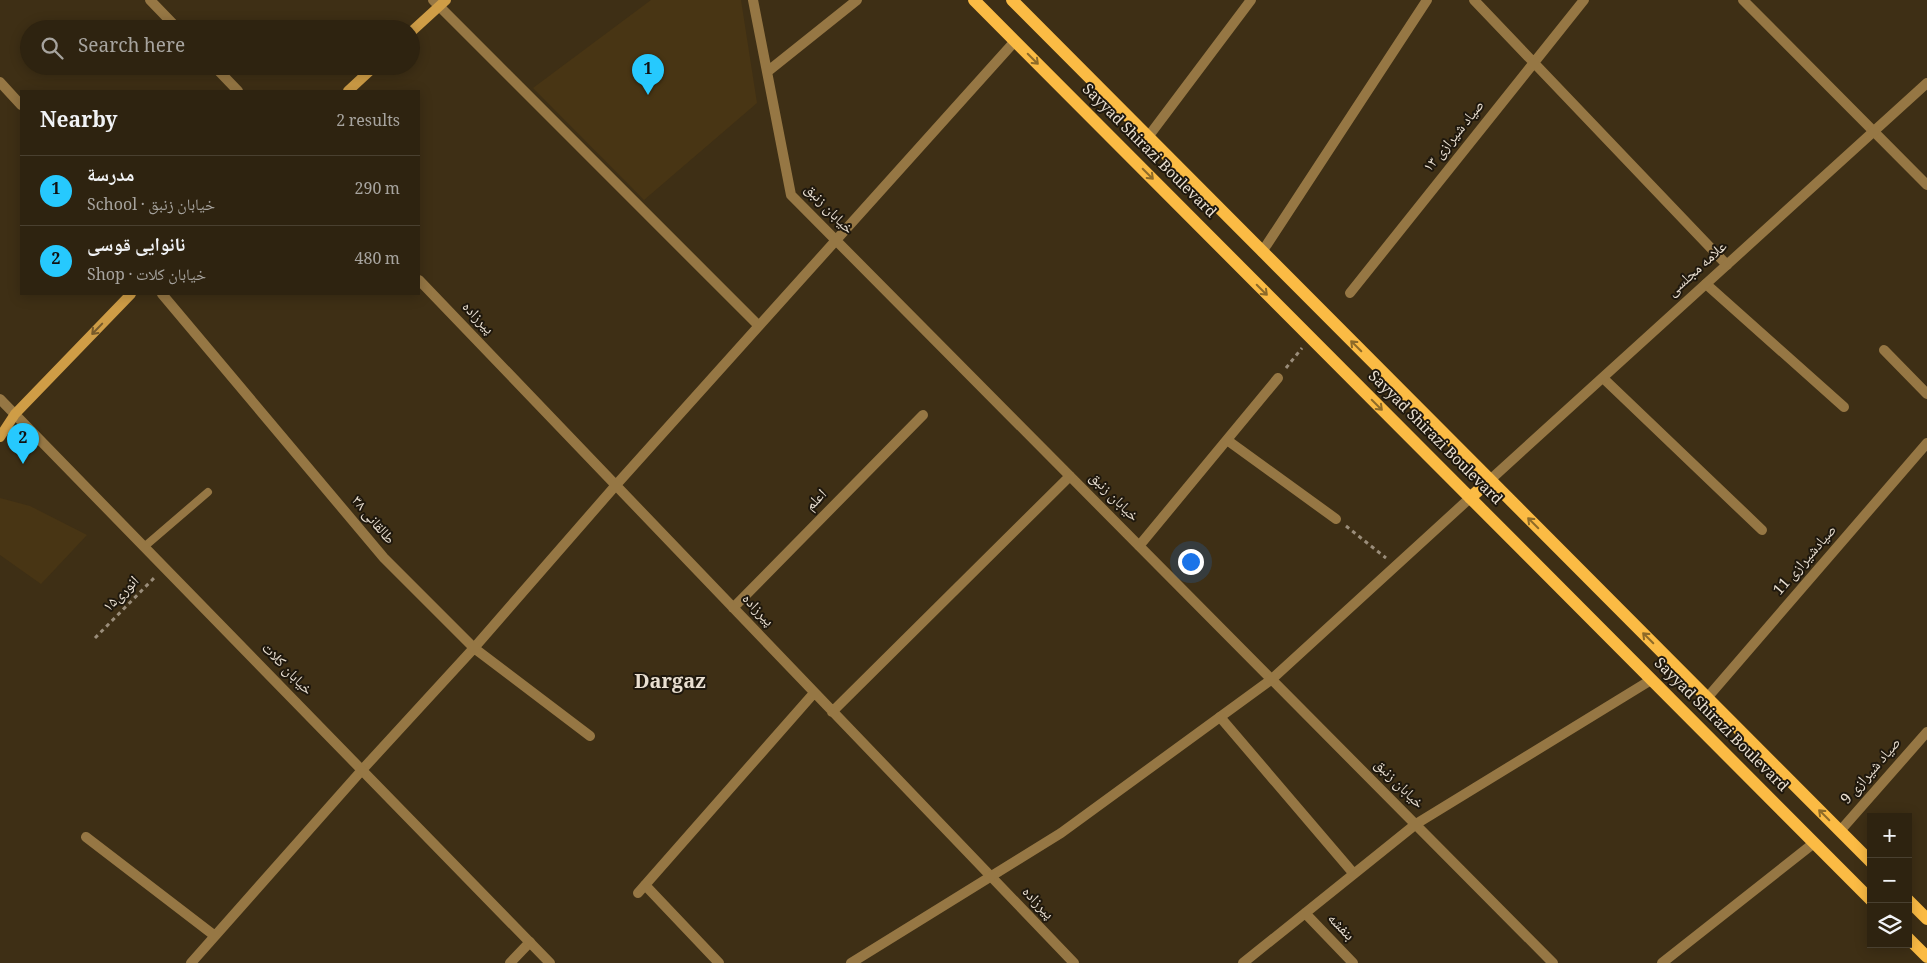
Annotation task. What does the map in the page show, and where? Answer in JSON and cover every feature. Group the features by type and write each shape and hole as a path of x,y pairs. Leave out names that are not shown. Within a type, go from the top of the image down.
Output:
{"main road":[{"name":"Sayyad Shirazi Boulevard","path":"974,0 1867,896"},
{"name":"Sayyad Shirazi Boulevard","path":"1012,0 1867,858"},
{"path":"420,23 440,2"},
{"path":"349,90 365,75"},
{"path":"0,437 15,414 130,295"},
{"path":"1470,498 1490,480"},
{"path":"1911,903 1927,919"},
{"path":"1912,942 1927,957"}],"street":[{"path":"150,0 169,20"},
{"name":"خیابان زنبق","path":"754,0 791,195 1553,963"},
{"path":"767,72 857,0"},
{"path":"1148,137 1251,0"},
{"path":"1262,252 1427,0"},
{"path":"1474,0 1727,265"},
{"name":"صیاد شیرازی ۱۳","path":"1350,293 1584,0"},
{"path":"1743,0 1927,184"},
{"path":"440,2 759,326"},
{"path":"191,963 1015,41"},
{"path":"223,75 237,90"},
{"path":"0,82 20,104"},
{"name":"علامه مجلسی","path":"1490,480 1927,83"},
{"name":"پیرزاده","path":"420,281 1074,963"},
{"path":"1706,284 1844,407"},
{"name":"طالقانی ۳۸","path":"163,295 384,558 474,648 590,736"},
{"path":"1884,350 1927,394"},
{"path":"1139,546 1278,378"},
{"path":"1603,378 1762,530"},
{"name":"خیابان کلات","path":"0,399 550,963"},
{"name":"اعلم","path":"733,608 923,415"},
{"path":"1227,440 1336,519"},
{"name":"صیادشیرازی 11","path":"1707,698 1927,443"},
{"path":"832,712 1070,476"},
{"path":"851,963 1061,833 1272,679 1470,498"},
{"path":"1243,963 1416,824 1651,680"},
{"path":"719,963 642,889 814,693"},
{"path":"1220,717 1354,874"},
{"name":"صیاد شیرازی 9","path":"1840,831 1927,732"},
{"path":"86,837 215,936"},
{"path":"1662,963 1814,843"},
{"name":"بنفشه","path":"1305,913 1353,963"},
{"path":"510,963 530,942"}],"lane":[{"path":"144,547 208,492"}],"path":[{"path":"1278,378 1310,338"},
{"path":"1336,519 1397,566"},
{"name":"انوری۱۵","path":"95,638 165,568"}],"shaded area":[{"path":"651,0 741,0 757,103 644,200 533,88"},
{"path":"0,498 30,506 87,535 41,584 0,555"}],"place":[{"name":"مدرسة","path":"648,95"},
{"name":"نانوایی قوسی","path":"23,464"}],"district":[{"name":"Dargaz","path":"670,684"}]}
